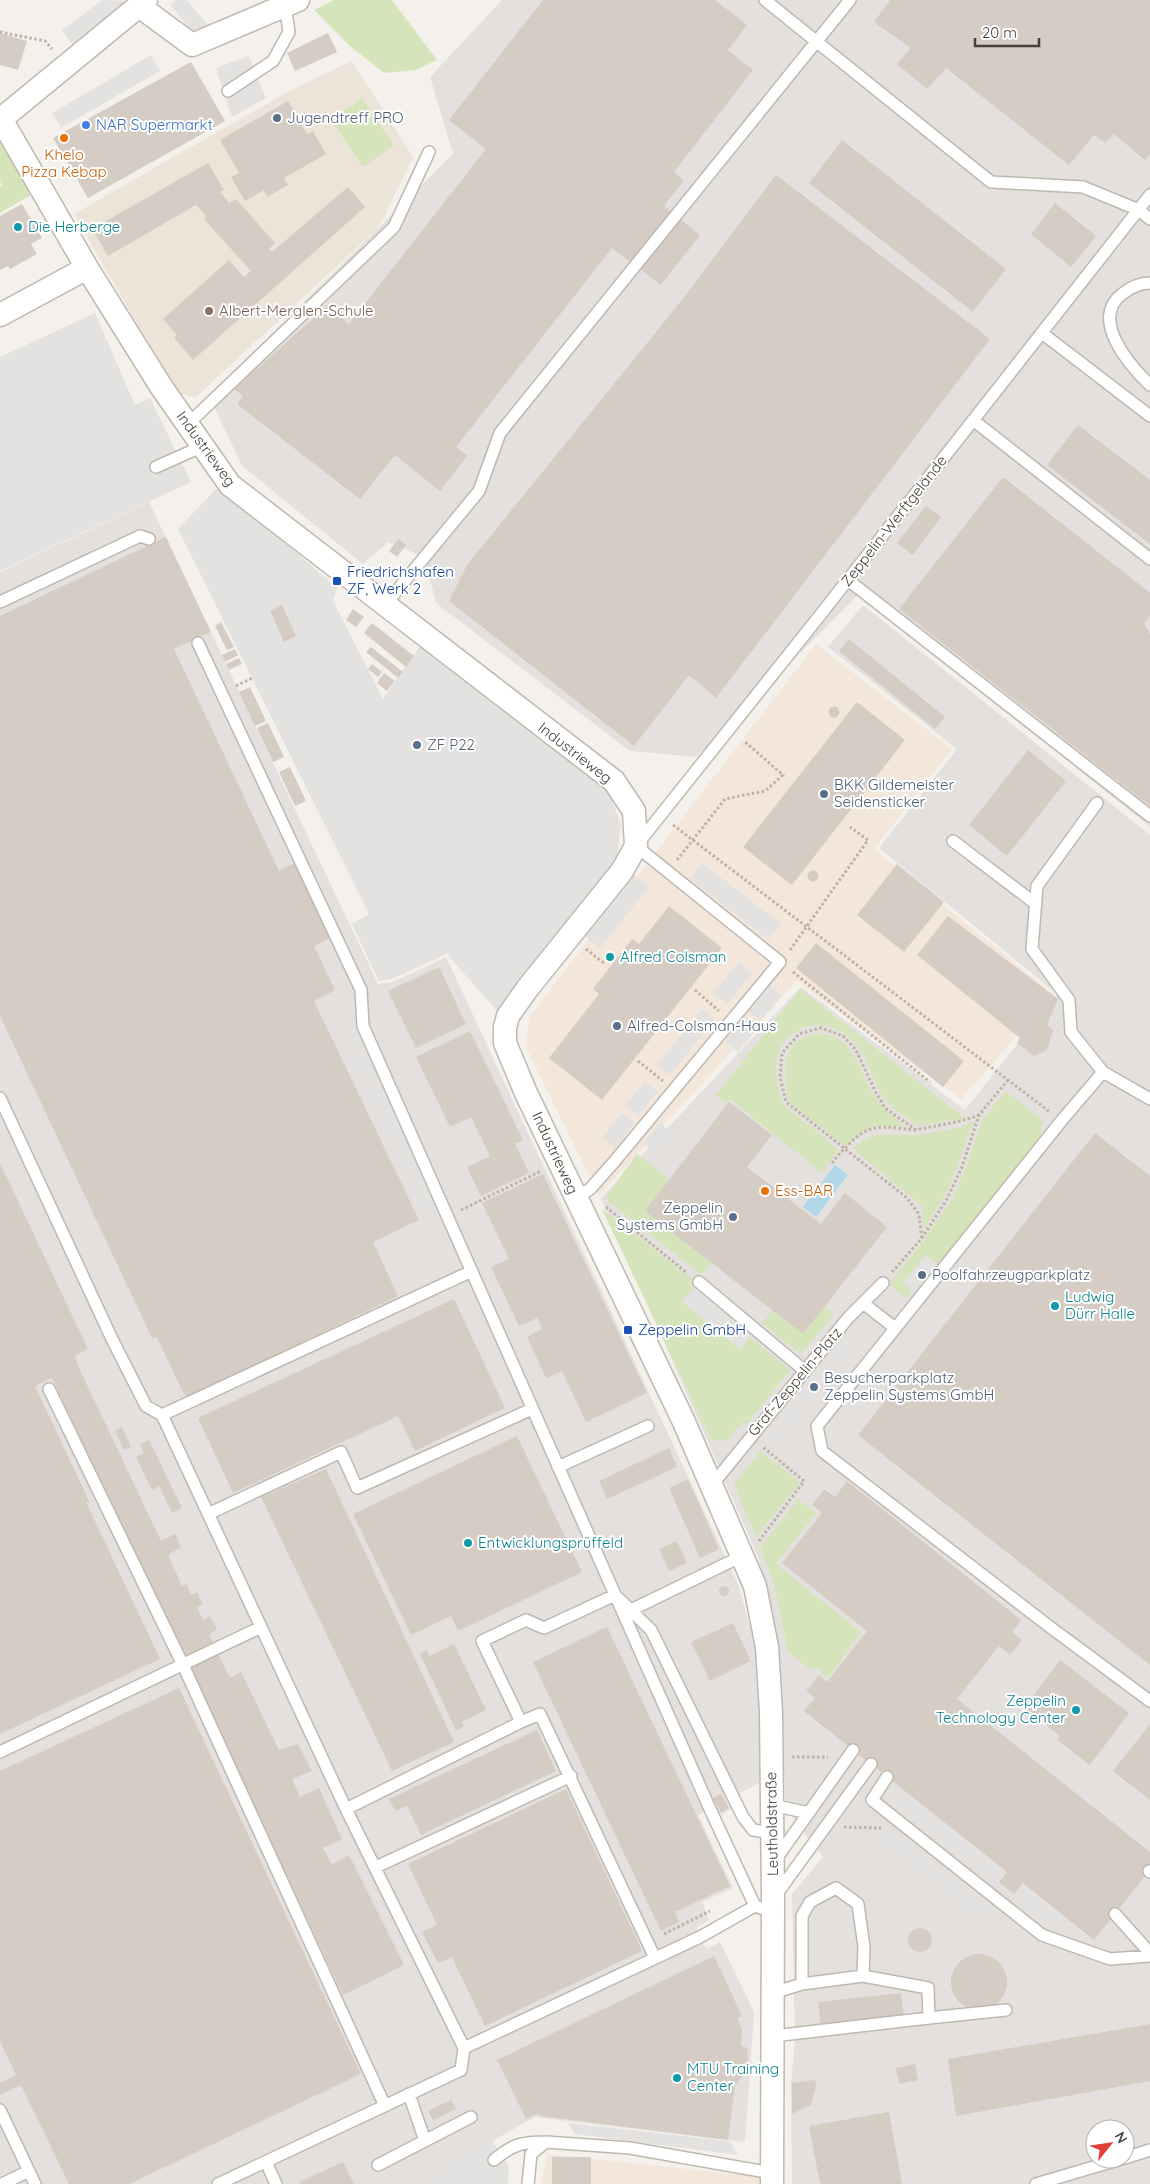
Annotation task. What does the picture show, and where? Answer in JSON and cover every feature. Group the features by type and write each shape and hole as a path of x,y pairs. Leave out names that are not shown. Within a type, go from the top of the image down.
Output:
{"street":[{"path":"0,120 142,3 192,45 291,3"},
{"name":"Industrieweg","path":"0,120 87,268 162,388 230,485 614,781 634,811 636,846 622,871 527,989 508,1016 505,1027 505,1043 526,1092 684,1422 712,1485"},
{"path":"0,315 87,268"},
{"name":"Leutholdstraße","path":"712,1485 750,1549 754,1586 766,1647 771,1712 773,1833 773,1863 767,1905 773,1993 772,2179"}],"lane":[{"path":"765,0 991,182 1083,187 1138,210 1150,219"},
{"path":"385,605 480,491 500,433 850,0"},
{"path":"228,91 273,61 289,32 291,3"},
{"path":"187,425 394,227 429,152"},
{"name":"Zeppelin-Werftgelände","path":"636,846 848,580 1150,195"},
{"path":"1150,283 1131,287 1120,295 1114,302 1110,319 1118,348 1126,360 1150,385"},
{"path":"1042,333 1150,416"},
{"path":"973,420 1150,559"},
{"path":"156,467 203,446"},
{"path":"0,602 140,536 149,539"},
{"path":"848,580 1150,816"},
{"path":"198,643 361,990 363,1026 615,1595 767,1905"},
{"path":"1097,803 1037,886 1032,949 1069,1000 1071,1032 1103,1072 1150,1099"},
{"path":"953,842 1036,904"},
{"path":"576,1198 590,1189 780,962 636,846"},
{"path":"1103,1072 1062,1120 817,1426 822,1451 1050,1627 1150,1701"},
{"path":"0,1098 112,1339 146,1406 162,1415 346,1808 464,2048 461,2070 218,2184"},
{"path":"162,1415 472,1271"},
{"path":"699,1282 805,1371"},
{"name":"Graf-Zeppelin-Platz","path":"712,1485 805,1371 863,1303 883,1283"},
{"path":"863,1303 895,1328"},
{"path":"49,1389 183,1665 385,2106"},
{"path":"208,1514 341,1452 357,1488 532,1409"},
{"path":"558,1467 648,1426"},
{"path":"631,1610 750,1549"},
{"path":"615,1595 651,1630 743,1817 752,1830 773,1833"},
{"path":"521,1722 482,1640 526,1620 544,1628 615,1595"},
{"path":"0,1752 261,1627"},
{"path":"346,1808 540,1714 655,1958"},
{"path":"773,1863 853,1750"},
{"path":"464,2048 767,1905 871,1764"},
{"path":"376,1868 570,1776"},
{"path":"887,1777 872,1800 1042,1935 1110,1959 1150,1954"},
{"path":"772,1805 809,1813"},
{"path":"802,1984 802,1916 810,1902 836,1888 858,1904 864,1947 863,1976"},
{"path":"1115,1914 1150,1954"},
{"path":"773,1993 802,1984 863,1976 928,1988 929,2018"},
{"path":"773,2036 1006,2010"},
{"path":"409,2094 425,2141"},
{"path":"0,2110 36,2184"},
{"path":"378,2165 471,2117"},
{"name":"Leutholdstraße","path":"494,2160 509,2147 527,2142 546,2142 630,2148 772,2179"},
{"path":"528,2184 531,2154 546,2142"},
{"path":"1135,2155 1150,2150"},
{"path":"266,2162 276,2184"},
{"path":"1036,2184 1087,2169"},
{"path":"2,2184 29,2171"}],"path":[{"path":"0,32 45,41"},
{"path":"232,688 254,677"},
{"path":"668,872 725,799 765,791 783,774 744,742"},
{"path":"661,816 1062,1120"},
{"path":"850,827 868,840 780,962 930,1082"},
{"path":"694,990 732,1021"},
{"path":"916,1130 886,1108 874,1091 856,1050 843,1036 821,1028 799,1034 782,1053 780,1077 786,1102 908,1198 919,1214 922,1238"},
{"path":"638,1061 674,1090"},
{"path":"883,1283 922,1238 947,1199 958,1175 979,1115 1008,1080"},
{"path":"832,1163 844,1148 870,1129 888,1127 916,1130 940,1124 961,1122 979,1115"},
{"path":"458,1211 545,1170"},
{"path":"601,1203 699,1282"},
{"path":"750,1549 804,1481 760,1445"},
{"path":"791,1757 828,1756"},
{"path":"840,1827 911,1830"},
{"path":"648,1942 706,1913"}],"shaded area":[{"path":"102,0 129,1 72,44 62,30"},
{"path":"176,0 187,0 209,26 197,37 170,5"},
{"path":"502,0 1150,0 1150,827 859,594 696,757 630,751 436,603 424,557 388,542 363,564 242,466 209,396 453,154 430,77"},
{"path":"151,55 160,71 61,128 52,113"},
{"path":"249,56 266,98 232,117 216,68"},
{"name":"Albert-Merglen-Schule","path":"352,61 413,157 379,227 196,397 177,394 74,214 293,89"},
{"path":"95,313 135,405 150,398 191,482 0,571 0,357"},
{"name":"ZF P22","path":"219,486 337,588 333,601 383,699 421,645 608,790 621,825 617,858 496,1010 447,954 392,979 379,981 352,924 369,914 178,529"},
{"path":"149,502 378,984 393,982 446,957 738,1584 761,1665 759,1783 727,1800 731,1809 720,1815 715,1806 698,1815 733,1888 702,1902 709,1920 696,1928 706,1949 720,1942 754,2012 745,2142 535,2117 416,2184 0,2184 0,572"},
{"name":"Zeppelin GmbH","path":"863,605 1150,835 1150,2184 792,2184 791,2082 795,2044 792,1894 823,1857 786,1809 779,1680 758,1557 601,1198 801,987 965,1110 1057,994 879,848 957,749 828,647"},
{"path":"816,644 952,749 874,849 1054,994 961,1099 796,981 599,1196 526,1047 529,1017"},
{"path":"702,863 781,924 769,940 690,879"},
{"path":"634,875 649,887 600,948 585,936"},
{"path":"739,962 752,973 727,1004 713,993"},
{"path":"769,985 782,996 761,1021 748,1011"},
{"path":"702,1009 715,1019 670,1075 657,1065"},
{"path":"745,1016 759,1027 738,1052 725,1042"},
{"path":"352,1024 442,1215 428,1221 338,1030"},
{"path":"645,1081 658,1091 638,1116 625,1106"},
{"path":"622,1113 635,1123 615,1148 602,1137"},
{"path":"660,1123 673,1134 657,1153 644,1143"},
{"name":"Poolfahrzeugparkplatz","path":"926,1256 938,1267 917,1293 905,1283"},
{"path":"698,1285 754,1330 740,1348 684,1303"},
{"name":"Besucherparkplatz Zeppelin Systems GmbH","path":"850,1331 861,1340 778,1443 767,1434"},
{"path":"894,1784 1002,1868 992,1881 883,1797"},
{"path":"886,1826 992,1909 982,1922 876,1840"},
{"path":"1025,1886 1062,1916 1052,1929 1015,1899"},
{"path":"568,2123 730,2141 738,2155 575,2134"},
{"path":"492,2140 509,2166 508,2184 416,2184"},
{"path":"547,2154 760,2177 760,2184 541,2184"}],"green space":[{"path":"334,0 392,0 437,60 416,70 384,73 350,46 314,10"},
{"path":"362,98 394,145 363,167 331,120"},
{"path":"0,141 31,195 0,213 0,187 2,186 0,181"},
{"path":"800,989 965,1118 918,1126 887,1102 878,1089 864,1056 851,1039 835,1029 816,1025 800,1029 788,1038 781,1047 777,1057 776,1075 784,1105 839,1150 821,1172 730,1099 726,1103 716,1095"},
{"path":"817,1033 839,1039 847,1046 876,1099 905,1126 872,1126 845,1146 788,1101 785,1068 790,1050 805,1037"},
{"path":"1006,1091 1042,1120 1042,1129 1037,1140 938,1264 926,1255 902,1283 912,1291 906,1299 889,1284 918,1248 952,1199 983,1119"},
{"path":"974,1121 948,1190 924,1230 921,1205 852,1148 873,1135 919,1135 961,1127"},
{"path":"637,1154 669,1179 645,1211 712,1263 701,1275 608,1201 607,1195"},
{"path":"602,1209 697,1283 682,1302 740,1350 750,1338 790,1370 746,1425 742,1422 727,1440 713,1441 709,1436"},
{"path":"825,1307 834,1314 801,1354 762,1323 772,1310 803,1334"},
{"path":"760,1451 800,1482 756,1537 734,1485"},
{"path":"798,1499 816,1513 776,1564 861,1632 828,1678 815,1667 812,1671 788,1651 775,1588 760,1547"}],"water":[{"path":"835,1165 848,1175 816,1217 803,1207"}],"building":[{"path":"543,0 715,0 747,25 728,50 753,70 674,172 684,180 664,206 700,235 661,285 612,248 456,447 467,456 440,491 395,455 360,499 237,404 243,396 234,389 327,306 349,324 486,149 449,120"},
{"path":"890,0 1150,0 1150,154 1145,160 1114,134 1105,143 1094,135 1069,165 946,68 927,89 897,64 911,48 874,22"},
{"path":"0,33 27,41 18,70 0,65"},
{"path":"328,33 337,52 295,71 287,53"},
{"path":"191,62 225,121 88,198 53,138"},
{"path":"288,101 307,134 313,131 326,154 284,178 288,185 267,197 264,190 245,201 231,177 239,173 220,140"},
{"path":"842,140 1006,269 973,312 809,183"},
{"path":"208,163 224,190 220,192 229,203 236,199 275,243 269,249 272,252 348,187 365,207 193,360 174,338 177,335 163,319 229,260 244,277 251,271 204,219 207,217 196,205 108,256 92,229"},
{"path":"776,175 990,339 716,698 689,675 634,746 449,601 467,565 682,300"},
{"path":"1055,203 1096,236 1071,267 1031,234"},
{"name":"Die Herberge","path":"22,204 42,238 31,244 37,254 10,269 8,266 0,270 0,216"},
{"path":"1078,425 1150,480 1150,544 1047,465"},
{"path":"1003,477 1150,593 1150,616 1144,624 1150,634 1150,806 899,609"},
{"path":"926,506 941,517 913,555 897,543"},
{"path":"166,537 211,632 174,649 279,871 295,863 330,938 314,946 335,990 314,1001 419,1220 373,1242 398,1296 186,1398 157,1338 152,1338 0,1016 0,616"},
{"path":"398,539 406,545 397,557 389,551"},
{"path":"282,605 296,636 284,642 270,611"},
{"path":"353,609 364,617 356,627 346,620"},
{"path":"221,622 234,647 227,650 215,626"},
{"path":"372,623 414,656 406,667 364,633"},
{"path":"849,639 945,717 935,729 839,651"},
{"path":"371,647 403,672 398,678 366,652"},
{"path":"235,649 238,655 225,662 222,655"},
{"path":"239,658 242,664 229,670 226,664"},
{"path":"372,664 382,672 378,677 368,669"},
{"path":"384,673 395,681 387,691 377,683"},
{"path":"250,687 266,721 255,726 239,692"},
{"name":"BKK Gildemeister Seidensticker","path":"857,702 905,740 792,885 743,847"},
{"path":"832,707 836,707 839,712 838,716 832,717 829,714 829,710"},
{"path":"268,723 284,757 273,762 257,728"},
{"path":"1028,750 1066,781 1007,856 969,825"},
{"path":"290,767 306,801 295,806 279,772"},
{"path":"897,864 944,902 904,952 857,915"},
{"path":"811,871 815,871 818,876 817,880 811,881 808,878 808,874"},
{"name":"Alfred-Colsman-Haus","path":"669,906 722,948 602,1100 549,1058 599,994 593,989 632,939 639,944"},
{"path":"948,916 1058,999 1047,1025 1053,1030 1047,1050 1034,1056 1017,1043 1020,1038 917,955"},
{"path":"816,943 964,1061 943,1087 796,968"},
{"path":"439,967 466,1024 416,1048 388,991"},
{"path":"470,1031 523,1140 515,1144 529,1173 481,1196 467,1167 490,1156 471,1117 450,1127 416,1057"},
{"name":"Zeppelin Systems GmbH","path":"729,1102 772,1135 747,1167 821,1224 845,1193 887,1227 803,1334 645,1211"},
{"name":"Ludwig Dürr Halle","path":"1095,1133 1150,1176 1150,1665 858,1435"},
{"path":"0,1163 88,1349 75,1356 78,1366 161,1541 175,1534 181,1547 168,1555 182,1586 187,1584 191,1595 197,1592 203,1605 197,1607 203,1620 210,1616 217,1629 209,1635 230,1678 241,1672 279,1750 298,1744 312,1771 292,1779 300,1797 319,1788 342,1839 323,1848 332,1864 349,1855 404,1965 343,1995 52,1378 35,1386 89,1501 86,1502 160,1659 0,1734"},
{"path":"543,1174 647,1393 586,1422 562,1371 546,1378 527,1337 542,1329 537,1318 519,1326 491,1267 509,1259 482,1203"},
{"path":"454,1299 505,1408 415,1451 398,1416 233,1493 198,1418"},
{"path":"122,1427 131,1447 124,1450 115,1430"},
{"name":"Entwicklungsprüffeld","path":"517,1436 582,1572 458,1631 451,1616 411,1635 353,1514"},
{"path":"149,1440 182,1508 172,1513 159,1486 152,1490 136,1457 144,1453 140,1444"},
{"path":"669,1448 677,1467 607,1499 599,1481"},
{"path":"326,1469 454,1742 392,1771 261,1497"},
{"path":"688,1479 719,1549 700,1558 669,1488"},
{"path":"847,1481 1021,1620 1012,1632 1022,1640 1010,1655 999,1646 957,1699 1150,1852 1150,1870 1094,1940 1023,1883 1014,1894 999,1882 1007,1872 804,1711 815,1698 806,1691 819,1675 827,1682 867,1631 782,1563 822,1513 812,1505 824,1489 835,1497"},
{"path":"677,1541 687,1563 669,1571 659,1549"},
{"path":"724,1586 729,1591 724,1596 719,1591"},
{"path":"733,1623 751,1661 710,1681 691,1642"},
{"path":"607,1627 730,1886 675,1912 679,1922 661,1931 533,1662"},
{"path":"454,1644 486,1710 462,1722 464,1727 456,1730 420,1654 427,1650 429,1656"},
{"name":"Zeppelin Technology Center","path":"1060,1660 1129,1713 1090,1765 1057,1740 1060,1736 1024,1708"},
{"path":"179,1688 361,2074 129,2184 69,2184 21,2085 0,2095 0,2083 16,2075 0,2041 0,1771"},
{"path":"1150,1724 1150,1800 1113,1771"},
{"path":"537,1730 556,1771 421,1835 407,1806 395,1811 389,1799"},
{"path":"566,1789 642,1951 485,2026 452,1957 438,1963 422,1932 437,1925 408,1864"},
{"path":"721,1794 729,1808 721,1813 713,1798"},
{"path":"920,1928 925,1929 931,1935 931,1945 925,1951 920,1952 915,1951 909,1945 908,1940 909,1935 915,1929"},
{"path":"979,1954 990,1956 999,1962 1005,1971 1007,1982 1005,1993 999,2002 990,2008 979,2010 968,2008 959,2002 953,1993 951,1982 953,1971 959,1962 968,1956"},
{"path":"714,1956 742,2016 737,2018 742,2029 741,2045 748,2049 747,2069 735,2086 728,2140 540,2116 539,2113 526,2119 497,2060"},
{"path":"901,1993 904,2018 821,2026 818,2002"},
{"path":"1150,2024 1150,2081 956,2116 948,2059"},
{"path":"915,2064 918,2080 899,2084 896,2068"},
{"path":"815,2080 816,2086 811,2105 792,2114 792,2083"},
{"path":"451,2100 456,2109 433,2120 428,2111"},
{"path":"889,2112 902,2184 820,2184 809,2126"},
{"path":"552,2157 591,2157 591,2184 552,2184"},
{"path":"343,2162 354,2184 300,2184 299,2182"}],"place":[{"name":"Jugendtreff PRO","path":"277,118"},
{"name":"NAR Supermarkt","path":"86,125"},
{"name":"Khelo Pizza Kebap","path":"64,138"},
{"name":"Die Herberge","path":"18,227"},
{"name":"Albert-Merglen-Schule","path":"209,311"},
{"name":"Friedrichshafen ZF, Werk 2","path":"337,581"},
{"name":"ZF P22","path":"417,745"},
{"name":"BKK Gildemeister Seidensticker","path":"824,794"},
{"name":"Alfred Colsman","path":"610,957"},
{"name":"Alfred-Colsman-Haus","path":"617,1026"},
{"name":"Ess-BAR","path":"765,1191"},
{"name":"Zeppelin Systems GmbH","path":"733,1217"},
{"name":"Poolfahrzeugparkplatz","path":"922,1275"},
{"name":"Ludwig Dürr Halle","path":"1055,1306"},
{"name":"Zeppelin GmbH","path":"628,1330"},
{"name":"Besucherparkplatz Zeppelin Systems GmbH","path":"814,1387"},
{"name":"Entwicklungsprüffeld","path":"468,1543"},
{"name":"Zeppelin Technology Center","path":"1076,1710"},
{"name":"MTU Training Center","path":"677,2078"}]}
